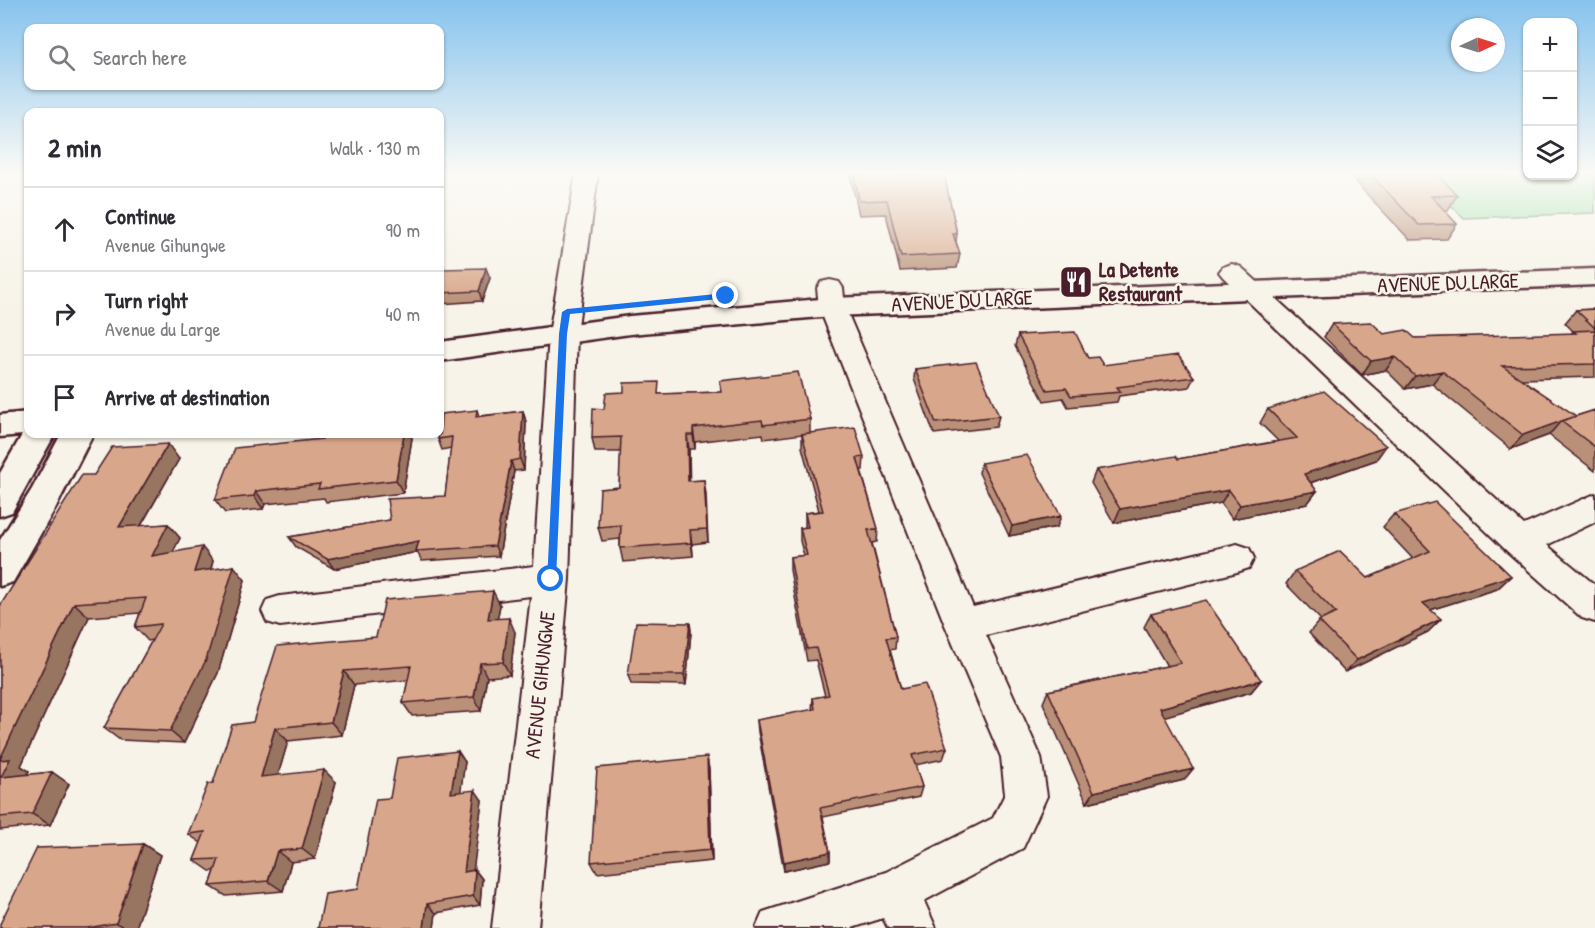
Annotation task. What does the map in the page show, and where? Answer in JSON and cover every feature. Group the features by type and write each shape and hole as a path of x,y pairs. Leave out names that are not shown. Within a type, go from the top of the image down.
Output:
{"main road":[{"name":"AVENUE DU LARGE","path":"444,331 565,323 642,324 831,298 1241,281 1595,259"},
{"name":"AVENUE DU LARGE","path":"1241,281 1595,277"},
{"name":"AVENUE DU LARGE","path":"444,351 565,323"},
{"path":"0,403 24,400"},
{"path":"0,426 24,423"},
{"path":"0,503 37,438"},
{"path":"0,571 45,498 75,438"}],"street":[{"name":"AVENUE GIHUNGWE","path":"514,928 551,579 565,323 581,217"},
{"path":"1241,281 1520,542 1595,607"},
{"path":"779,928 903,910 1008,833 1026,796 1021,757 963,625 831,298"},
{"path":"1520,542 1595,507"},
{"path":"963,625 1237,558"},
{"path":"280,612 551,579"}],"building":[{"path":"891,217 953,217 957,234 953,234 960,254 901,257"},
{"path":"1412,217 1451,217 1457,224 1419,225"},
{"path":"486,268 479,291 444,293 444,269"},
{"path":"1595,309 1595,328 1576,310"},
{"path":"1371,322 1384,334 1406,330 1415,338 1576,333 1573,331 1595,330 1595,364 1502,366 1576,416 1523,435 1442,371 1415,376 1395,357 1371,361 1332,324"},
{"path":"1075,332 1088,358 1098,357 1103,365 1178,355 1194,377 1117,387 1121,392 1071,396 1066,388 1047,390 1018,335"},
{"path":"976,362 999,416 936,423 915,369"},
{"path":"798,372 810,419 763,425 762,420 693,428 693,435 687,435 688,481 704,480 707,529 690,530 691,543 620,548 621,525 598,527 600,489 619,487 621,437 592,438 593,408 604,409 606,393 624,392 624,383 659,382 658,394 722,392 720,381"},
{"path":"1324,391 1386,446 1304,474 1317,491 1240,505 1229,490 1120,509 1096,470 1176,456 1178,459 1297,438 1268,409"},
{"path":"477,410 476,417 523,411 520,459 511,461 495,546 416,551 419,541 327,559 289,537 390,520 387,499 445,496 452,437 438,439 444,438 444,414"},
{"path":"1595,410 1595,447 1561,421"},
{"path":"855,427 864,457 857,458 878,529 868,530 896,637 886,638 901,689 925,684 947,748 912,755 922,787 820,808 830,852 784,862 757,720 815,709 813,698 829,695 816,648 807,649 790,557 807,555 800,528 808,527 805,513 823,511 802,434"},
{"path":"403,438 396,480 318,489 320,484 256,491 254,496 215,500 235,448 322,439"},
{"path":"168,444 119,527 168,524 152,556 202,547 194,572 234,566 206,660 170,731 104,728 161,624 135,627 146,598 74,603 0,759 0,606 82,475 94,475 112,447"},
{"path":"1027,455 1061,516 1012,526 981,463"},
{"path":"1435,502 1511,576 1423,603 1441,619 1357,660 1319,621 1336,613 1295,571 1340,551 1368,578 1430,551 1394,514"},
{"path":"493,591 488,619 509,618 503,662 480,663 474,697 403,703 411,666 344,671 331,722 275,728 261,777 324,770 302,849 277,851 268,881 210,886 219,859 194,860 205,832 188,834 208,784 213,783 232,725 253,722 277,646 376,637 385,600"},
{"path":"1206,600 1261,680 1160,708 1193,769 1094,792 1048,691 1181,663 1151,614"},
{"path":"636,622 690,623 684,675 628,675"},
{"path":"458,751 451,793 475,790 464,872 475,870 473,896 427,904 424,928 318,928 325,894 358,889 376,799 390,798 397,758"},
{"path":"707,757 710,850 591,862 597,768"},
{"path":"10,759 1,777 52,772 32,814 0,817 0,760"},
{"path":"143,844 116,923 87,928 0,928 37,848"}],"place":[{"name":"La Detente Restaurant","path":"1076,282"}],"route":[{"path":"551,579 563,334 567,312 726,296"}]}
